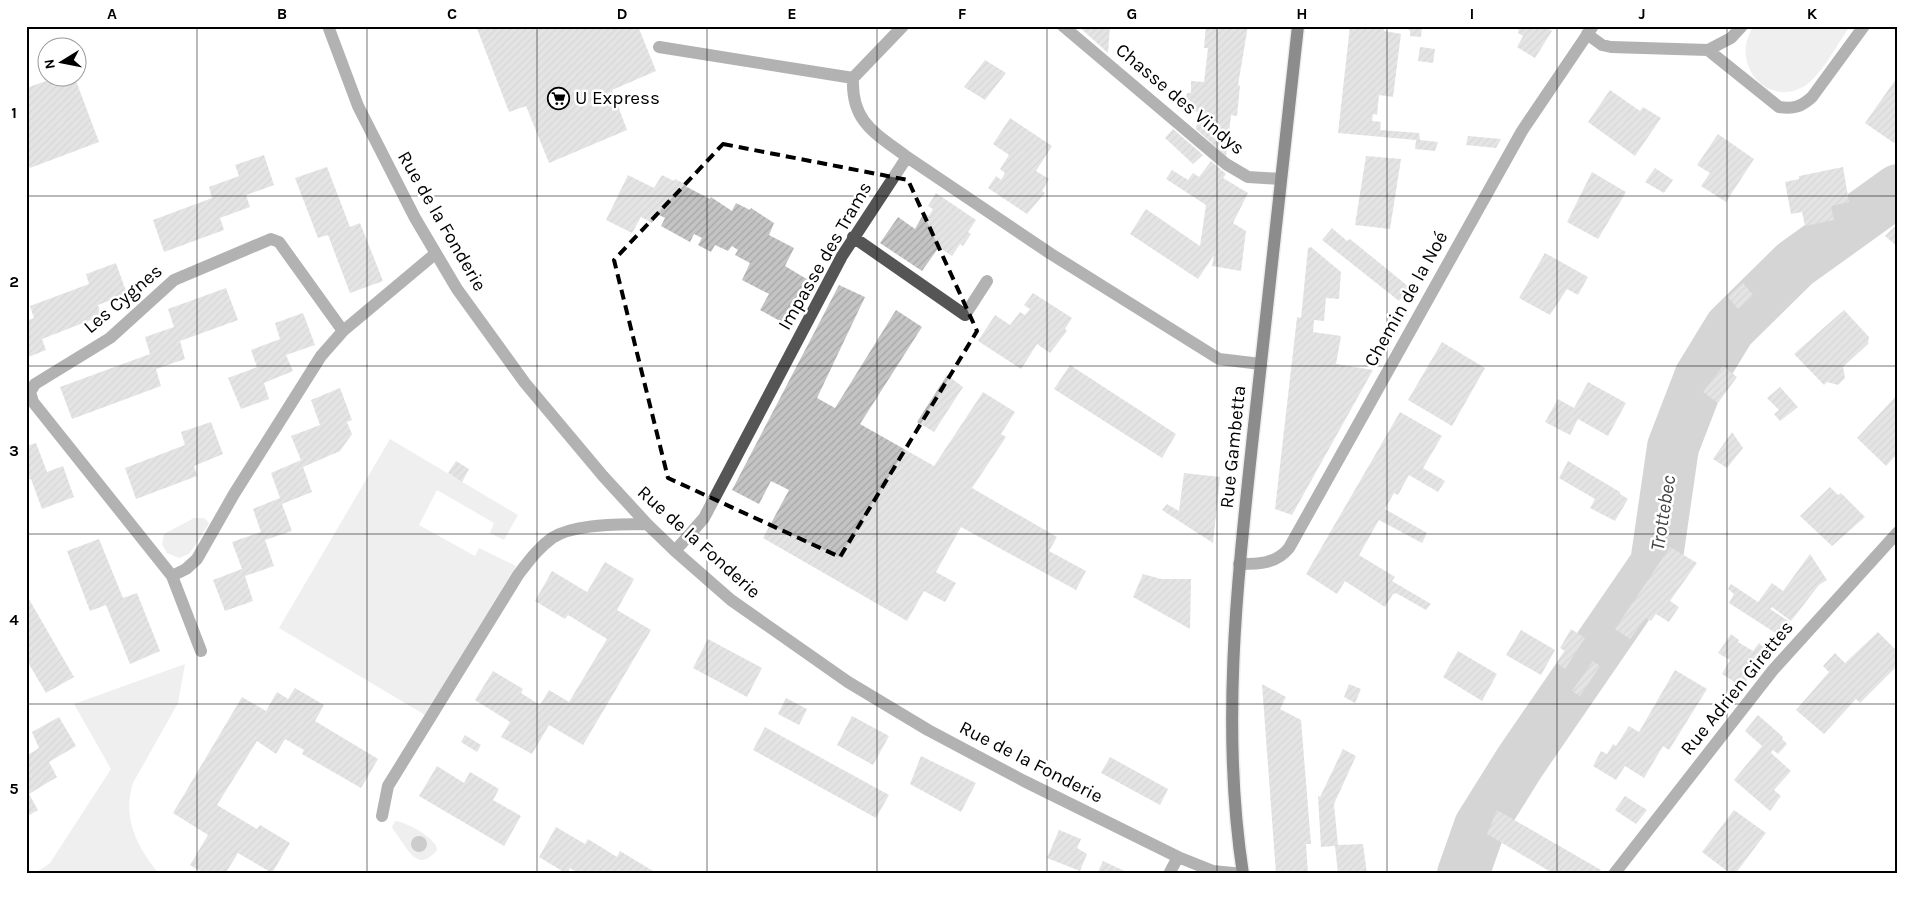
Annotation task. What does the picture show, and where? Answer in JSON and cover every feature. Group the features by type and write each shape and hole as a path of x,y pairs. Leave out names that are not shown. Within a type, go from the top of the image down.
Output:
{"main road":[{"name":"Rue Gambetta","path":"1243,874 1237,834 1231,726 1239,564 1298,26"}],"street":[{"name":"Rue de la Fonderie","path":"328,26 358,106 435,254 525,383 603,476 647,524 675,551 731,600 848,682 928,730 1024,781 1178,857 1214,871 1243,874"},
{"path":"903,26 853,78 852,96 858,112 867,127 907,157 1051,254 1219,359 1261,364"},
{"name":"Chasse des Vindys","path":"1063,26 1226,164 1248,177 1281,179"},
{"path":"1590,30 1602,45 1611,47 1708,50 1731,38 1742,26"},
{"path":"1708,50 1779,107 1791,109 1802,106 1812,97 1864,26"},
{"name":"Chemin de la Noé","path":"1239,564 1270,562 1283,555 1289,548 1522,131 1590,30"},
{"path":"659,47 853,78"},
{"name":"Impasse des Trams","path":"675,551 704,518 853,237 907,157"},
{"path":"853,237 965,315 987,281"},
{"name":"Les Cygnes","path":"200,651 172,576 33,402 30,392 35,384 110,338 174,280 272,239 279,242 343,331"},
{"path":"172,576 186,569 197,559 234,494 321,356 343,331 435,254"},
{"path":"382,816 388,786 518,576 538,550 553,538 574,530 611,525 647,524"},
{"name":"Rue Adrien Girettes","path":"1614,874 1773,670 1898,532"},
{"path":"1169,874 1178,857"}],"highlighted area":[{"path":"723,144 908,180 977,331 840,557 668,478 614,260"}],"shaded area":[{"path":"1754,26 1850,26 1816,76 1803,87 1789,92 1775,91 1764,86 1748,66 1746,53 1747,39"},
{"path":"390,439 518,515 504,540 490,533 494,523 437,490 419,525 475,556 479,548 516,566 425,715 279,628"},
{"path":"194,518 204,518 209,523 189,554 179,558 167,553 162,544 164,534"},
{"path":"185,664 178,703 133,783 130,796 131,820 138,842 159,874 34,874 50,863 111,769 74,704"},
{"path":"395,821 420,831 432,841 437,850 430,857 423,860 417,859 407,850 394,831 392,827"}],"building":[{"name":"U Express","path":"476,26 638,26 656,71 612,90 627,130 549,163 526,106 509,112"},
{"path":"1078,26 1110,26 1108,53"},
{"path":"1206,26 1248,26 1238,85 1240,86 1237,116 1231,115 1226,156 1196,129 1198,112 1189,110 1190,100 1186,99 1187,93 1191,93 1191,81 1204,82 1208,48 1204,48"},
{"path":"1350,26 1385,26 1384,31 1401,34 1393,97 1379,95 1377,115 1373,114 1372,121 1381,122 1380,130 1419,133 1420,140 1438,142 1435,151 1415,149 1416,140 1338,133"},
{"path":"1397,26 1422,26 1421,37 1410,36 1410,30"},
{"path":"1519,26 1544,26 1552,31 1535,58 1517,47 1523,36 1518,33"},
{"path":"1420,47 1435,49 1433,63 1418,61"},
{"path":"985,60 1006,73 985,100 964,87"},
{"path":"1898,76 1898,138 1894,143 1865,123"},
{"path":"26,82 28,82 29,87 38,84 38,88 79,88 99,142 30,168 26,157"},
{"path":"1610,90 1640,111 1643,107 1661,118 1635,156 1588,122"},
{"path":"1010,118 1052,146 1036,171 1049,179 1042,191 1045,193 1027,214 988,188 996,176 1001,180 1005,173 1000,169 1009,155 993,144"},
{"path":"1173,129 1203,155 1193,164 1165,138"},
{"path":"1718,134 1754,159 1726,202 1701,186 1710,173 1697,165"},
{"path":"1468,136 1501,139 1496,148 1466,145"},
{"path":"264,155 274,185 246,195 250,207 220,218 224,230 164,252 153,220 212,198 209,187 239,176 235,165"},
{"path":"1366,156 1401,159 1390,229 1355,225"},
{"path":"1211,161 1226,174 1223,178 1248,193 1233,223 1246,231 1241,271 1212,266 1214,255 1198,279 1130,234 1146,209 1200,246 1206,205 1166,179 1172,170 1188,180 1193,173 1199,177"},
{"path":"327,167 350,227 360,223 383,281 350,293 328,235 318,238 295,178"},
{"path":"1843,167 1849,202 1831,206 1834,220 1805,226 1802,212 1791,214 1785,182 1799,179 1799,176"},
{"path":"1655,168 1673,180 1664,193 1645,182"},
{"path":"1592,172 1626,192 1598,239 1567,222"},
{"path":"628,175 654,188 662,175 674,181 675,179 710,199 711,197 732,211 736,203 750,210 751,208 774,223 769,235 794,248 785,266 810,281 787,325 760,310 769,294 742,280 750,263 735,255 738,250 732,246 728,251 715,245 711,252 698,245 702,238 694,234 690,242 661,226 665,218 657,214 652,223 641,217 632,233 606,220"},
{"path":"936,193 976,220 968,232 971,234 963,246 960,244 952,256 939,247 922,271 880,243 898,217 915,229 924,213 929,216 933,209 928,206"},
{"path":"1898,223 1898,247 1885,236"},
{"path":"1332,228 1347,241 1350,239 1409,287 1399,301 1322,240"},
{"path":"1311,247 1341,272 1339,299 1326,298 1324,321 1314,320 1313,332 1341,336 1336,364 1373,370 1292,515 1275,509 1297,317 1301,318 1308,248"},
{"path":"1545,253 1588,277 1578,295 1567,289 1550,315 1519,298"},
{"path":"116,263 127,294 98,305 101,316 42,339 46,350 26,358 26,321 34,318 30,306 89,284 86,274"},
{"path":"1743,283 1753,295 1738,309 1728,297"},
{"path":"839,285 865,297 817,398 835,408 896,310 922,327 860,424 934,466 983,392 1015,412 1001,434 1006,437 972,488 1057,537 1049,551 1086,571 1076,590 961,527 936,572 956,583 945,602 924,591 907,621 763,538 789,490 771,481 759,504 732,490"},
{"path":"226,288 238,320 180,341 185,359 156,369 161,386 72,419 60,387 150,354 145,337 174,327 168,309"},
{"path":"1033,293 1072,318 1065,329 1067,331 1050,353 1037,344 1021,369 978,341 995,315 1010,325 1020,312 1025,315 1030,309 1024,305"},
{"path":"1844,310 1869,337 1868,344 1843,367 1845,378 1838,385 1827,382 1824,385 1794,354"},
{"path":"303,313 315,345 286,355 293,371 264,383 269,399 241,409 228,378 257,367 251,350 280,339 275,323"},
{"path":"1442,342 1485,368 1452,426 1408,400"},
{"path":"1070,365 1176,434 1162,458 1054,389"},
{"path":"1723,366 1737,377 1718,403 1703,392"},
{"path":"947,375 963,387 934,432 917,422"},
{"path":"1588,382 1626,403 1608,436 1578,419 1570,435 1545,422 1558,399 1574,408"},
{"path":"1780,387 1798,407 1780,421 1774,414 1779,410 1767,398"},
{"path":"340,388 352,420 347,422 352,434 340,451 303,467 312,492 282,504 292,531 265,540 274,566 245,576 253,601 225,611 213,580 242,569 232,542 261,532 253,509 280,498 271,473 301,460 291,436 320,425 311,400"},
{"path":"1898,394 1898,453 1886,466 1857,438"},
{"path":"1400,412 1442,436 1423,468 1445,481 1438,492 1409,475 1398,495 1394,493 1385,509 1427,533 1422,543 1379,520 1359,555 1395,577 1392,581 1431,604 1426,610 1396,593 1393,594 1385,607 1345,581 1337,594 1306,574"},
{"path":"211,422 223,454 194,466 197,476 136,499 125,468 185,445 181,432"},
{"path":"1732,432 1743,448 1727,468 1713,459"},
{"path":"36,443 47,472 63,466 74,497 42,509 31,479 26,480 26,446"},
{"path":"456,461 469,469 462,482 448,473"},
{"path":"1568,461 1620,492 1620,494 1628,499 1615,521 1590,508 1595,499 1559,478"},
{"path":"1184,473 1220,477 1213,543 1162,510 1167,504 1179,511"},
{"path":"1830,487 1838,495 1841,493 1865,517 1832,546 1800,516"},
{"path":"99,539 123,598 137,593 160,651 130,664 106,605 90,611 67,551"},
{"path":"1670,547 1697,563 1670,601 1679,607 1669,622 1656,614 1651,621 1646,618 1630,639 1615,629"},
{"path":"1810,554 1827,580 1819,585 1791,621 1772,607 1770,609 1790,622 1780,636 1729,603 1734,594 1728,589 1731,584 1758,602 1772,583 1783,591"},
{"path":"605,562 634,579 617,610 651,630 583,745 549,725 532,754 501,737 510,722 475,700 493,671 523,689 521,693 540,705 549,690 569,702 607,639 568,615 565,619 535,601 552,571 587,592"},
{"path":"1143,574 1161,579 1191,579 1190,629 1133,597"},
{"path":"26,594 74,677 46,693 26,659"},
{"path":"1571,629 1585,638 1565,669 1557,663 1565,651 1560,648"},
{"path":"1521,630 1555,650 1541,675 1506,655"},
{"path":"1878,632 1898,652 1898,665 1860,703 1856,699 1824,734 1796,710 1829,672 1823,666 1835,653 1845,663"},
{"path":"1731,634 1739,640 1738,642 1753,651 1759,643 1768,652 1742,687 1722,674 1730,660 1718,653"},
{"path":"708,639 762,668 747,697 693,668"},
{"path":"1458,651 1497,674 1482,701 1443,677"},
{"path":"1593,661 1600,666 1580,696 1572,691"},
{"path":"1675,670 1707,689 1669,750 1663,746 1644,778 1625,766 1616,780 1593,766 1601,751 1607,754 1613,744 1616,746 1629,726 1639,732"},
{"path":"1262,684 1286,697 1280,709 1301,720 1311,844 1306,844 1308,874 1276,874"},
{"path":"1349,684 1361,689 1355,703 1344,697"},
{"path":"295,688 324,705 315,721 378,759 361,788 302,754 304,750 285,739 276,754 257,741 217,805 257,829 260,825 290,843 272,873 238,853 225,874 205,874 190,865 208,835 173,813 242,697 266,711 277,692 288,699"},
{"path":"786,698 807,709 799,725 778,714"},
{"path":"1758,715 1783,737 1782,739 1787,744 1778,754 1773,750 1771,753 1791,771 1774,790 1781,796 1770,811 1734,780 1762,746 1745,731"},
{"path":"852,716 889,736 873,765 837,745"},
{"path":"59,717 76,746 49,762 57,777 29,794 38,810 26,817 26,756 39,748 32,732"},
{"path":"765,727 889,795 876,818 753,750"},
{"path":"465,735 481,745 477,752 461,742"},
{"path":"1343,749 1356,756 1334,804 1338,845 1363,844 1367,874 1338,874 1335,846 1321,847 1318,796 1320,797"},
{"path":"921,756 976,783 961,812 910,784"},
{"path":"1110,757 1168,789 1160,805 1101,773"},
{"path":"437,766 464,783 470,772 499,789 493,800 521,816 504,846 419,796"},
{"path":"1625,796 1647,810 1636,824 1615,810"},
{"path":"1497,810 1601,870 1598,874 1554,874 1487,834"},
{"path":"1734,810 1766,833 1735,874 1731,874 1702,852"},
{"path":"556,827 585,844 588,839 617,857 620,851 658,874 579,874 570,868 567,874 539,857"},
{"path":"1059,830 1081,839 1077,848 1087,854 1080,871 1047,858"},
{"path":"1103,861 1131,874 1097,874"}],"waterway":[{"name":"Trottebec","path":"1463,874 1480,826 1520,762 1656,564 1673,447 1700,377 1730,328 1795,264 1898,190"}],"place":[{"name":"U Express","path":"559,98"}]}
